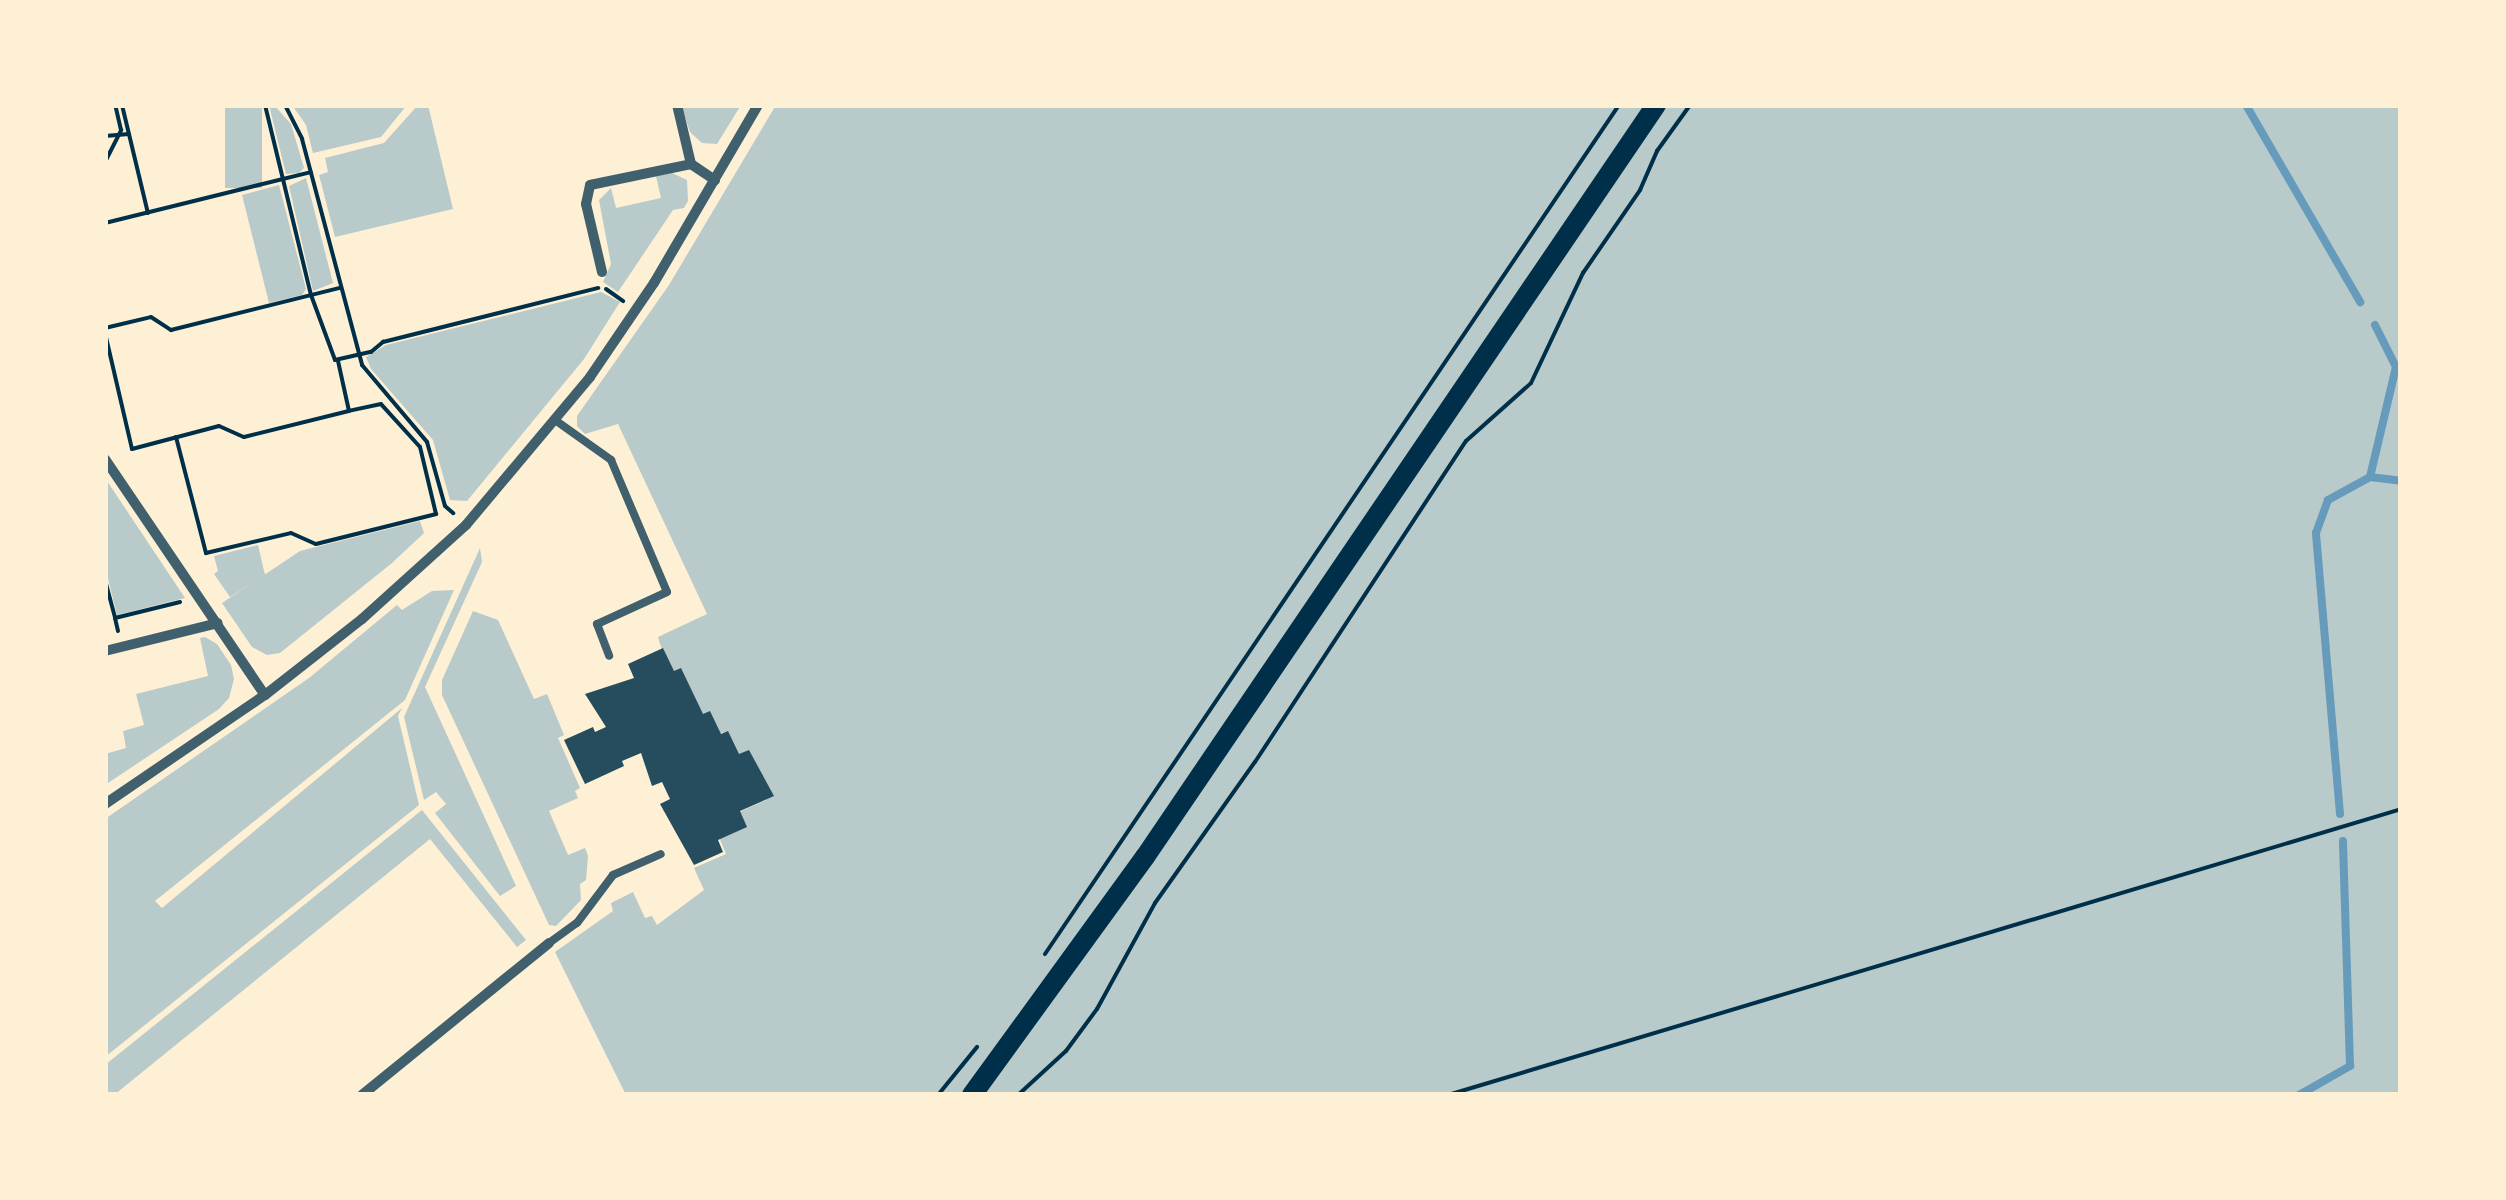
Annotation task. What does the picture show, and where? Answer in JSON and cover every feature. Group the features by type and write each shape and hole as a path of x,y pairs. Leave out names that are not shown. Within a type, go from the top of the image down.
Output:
{"main road":[{"path":"972,1095 1146,856 1656,105"}],"street":[{"path":"677,105 691,164 715,180"},
{"path":"105,804 265,696 362,619 466,524 590,377 636,309 758,105"},
{"path":"602,272 586,204 590,185 691,164"},
{"path":"105,459 265,696"},
{"path":"105,651 218,624"},
{"path":"363,1095 549,944"}],"lane":[{"path":"555,420 611,460 667,592 596,624 609,656"},
{"path":"549,944 577,923 613,874 661,854"}],"path":[{"path":"118,105 148,213"},
{"path":"105,162 121,130 118,105"},
{"path":"265,105 311,295 337,359 349,412"},
{"path":"285,105 298,123 362,365 427,442 445,506 466,524"},
{"path":"1037,965 1619,105"},
{"path":"1018,1095 1066,1051 1097,1009 1155,902 1255,762 1466,441 1531,383 1544,364 1583,272 1640,190 1657,150 1690,105"},
{"path":"105,136 129,134"},
{"path":"105,224 311,172"},
{"path":"337,359 383,342 603,287 636,309"},
{"path":"176,437 206,554 291,533 316,544 436,514 420,446 381,404 244,437 219,426 132,448 105,331 151,317 171,330 342,288"},
{"path":"105,580 119,636 105,639"},
{"path":"114,618 184,602"},
{"path":"1448,1095 2401,809"},
{"path":"938,1095 981,1042"}],"shaded area":[{"path":"225,105 262,105 262,188 225,188"},
{"path":"269,105 274,105 291,124 304,168 299,173 286,174"},
{"path":"292,105 407,105 381,137 313,153 306,125"},
{"path":"418,105 428,105 453,209 335,237 319,175 328,172 325,158 384,143"},
{"path":"681,105 741,105 717,144 702,143 690,132"},
{"path":"776,105 2401,105 2401,1095 626,1095 555,952 613,911 611,903 633,892 645,918 652,916 657,925 704,890 694,868 726,854 719,837 737,813 766,800 747,756 736,759 725,732 718,734 693,721 660,644 658,637 707,614 618,424 585,434 577,426 577,416 669,285"},
{"path":"672,173 687,180 688,201 684,208 673,210 618,292 603,282 611,264 599,200 611,188 616,208 661,198 656,176"},
{"path":"306,178 333,283 313,291 289,186"},
{"path":"279,185 306,289 302,295 269,303 242,195"},
{"path":"601,292 620,302 584,359 467,501 450,500 433,440 371,369 366,357 386,345"},
{"path":"105,478 185,598 117,615 105,567"},
{"path":"420,521 424,533 280,653 267,655 252,647 222,603 300,551"},
{"path":"258,545 265,575 230,597 214,574 218,571 214,556"},
{"path":"480,548 482,562 425,687 516,886 500,896 435,813 446,804 436,792 424,800 404,717"},
{"path":"454,590 405,700 155,901 162,908 402,708 398,716 419,805 105,1057 105,819 309,678 397,605 402,610 432,591"},
{"path":"473,611 498,620 534,699 547,694 564,735 558,738 580,788 575,791 578,798 549,811 568,855 585,848 588,856 586,880 580,884 581,900 556,926 549,925 442,695 442,680"},
{"path":"200,638 217,644 231,665 234,679 229,698 219,709 105,785 105,754 126,748 123,731 144,725 136,694 208,676"},
{"path":"422,810 526,940 517,947 430,839 114,1095 105,1095 105,1065"}],"building":[{"path":"663,648 674,671 681,668 703,714 710,711 721,734 728,731 739,754 749,750 774,796 740,811 747,827 718,840 723,852 694,865 660,804 670,799 662,782 652,786 641,753 622,761 624,766 585,784 564,740 593,727 595,732 606,727 585,694 634,678 628,664"}],"waterway":[{"path":"2246,105 2360,302"},
{"path":"2340,814 2316,533 2328,500 2370,477 2396,367 2375,325"},
{"path":"2370,477 2401,481"},
{"path":"2299,1095 2350,1066 2343,841"}]}
